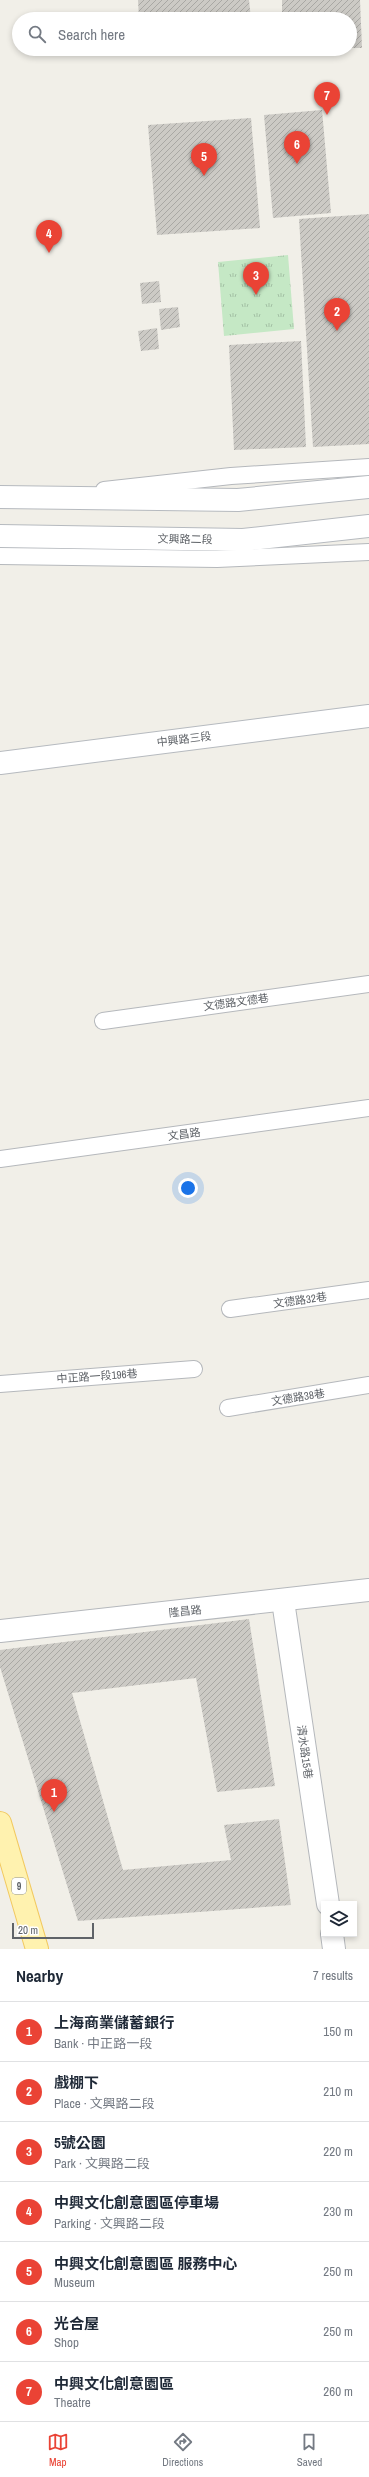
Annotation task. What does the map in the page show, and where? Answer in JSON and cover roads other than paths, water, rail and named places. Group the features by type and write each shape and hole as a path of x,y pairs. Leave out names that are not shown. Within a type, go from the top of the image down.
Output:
{"main road":[{"name":"9","path":"0,1823 37,1949"}],"street":[{"path":"0,497 238,500 369,487"},
{"name":"文興路二段","path":"0,536 243,540 369,526"},
{"name":"中興路三段","path":"0,763 369,716"},
{"name":"隆昌路","path":"0,1631 283,1601 369,1590"},
{"name":"清水路15巷","path":"283,1601 328,1901"},
{"path":"332,1937 334,1949"}],"lane":[{"path":"33,497 232,476 369,467"},
{"name":"文興路二段","path":"0,556 217,559 369,552"},
{"name":"文德路文德巷","path":"104,1021 369,984"},
{"name":"文昌路","path":"0,1159 369,1108"},
{"name":"文德路32巷","path":"230,1309 369,1290"},
{"name":"中正路一段196巷","path":"0,1384 194,1369"},
{"name":"文德路38巷","path":"228,1408 369,1385"}],"place":[{"name":"中興文化創意園區","path":"327,115"},
{"name":"光合屋","path":"297,164"},
{"name":"中興文化創意園區 服務中心","path":"204,176"},
{"name":"中興文化創意園區停車場","path":"49,253"},
{"name":"5號公園","path":"256,295"},
{"name":"戲棚下","path":"337,331"},
{"name":"上海商業儲蓄銀行","path":"54,1812"}]}
